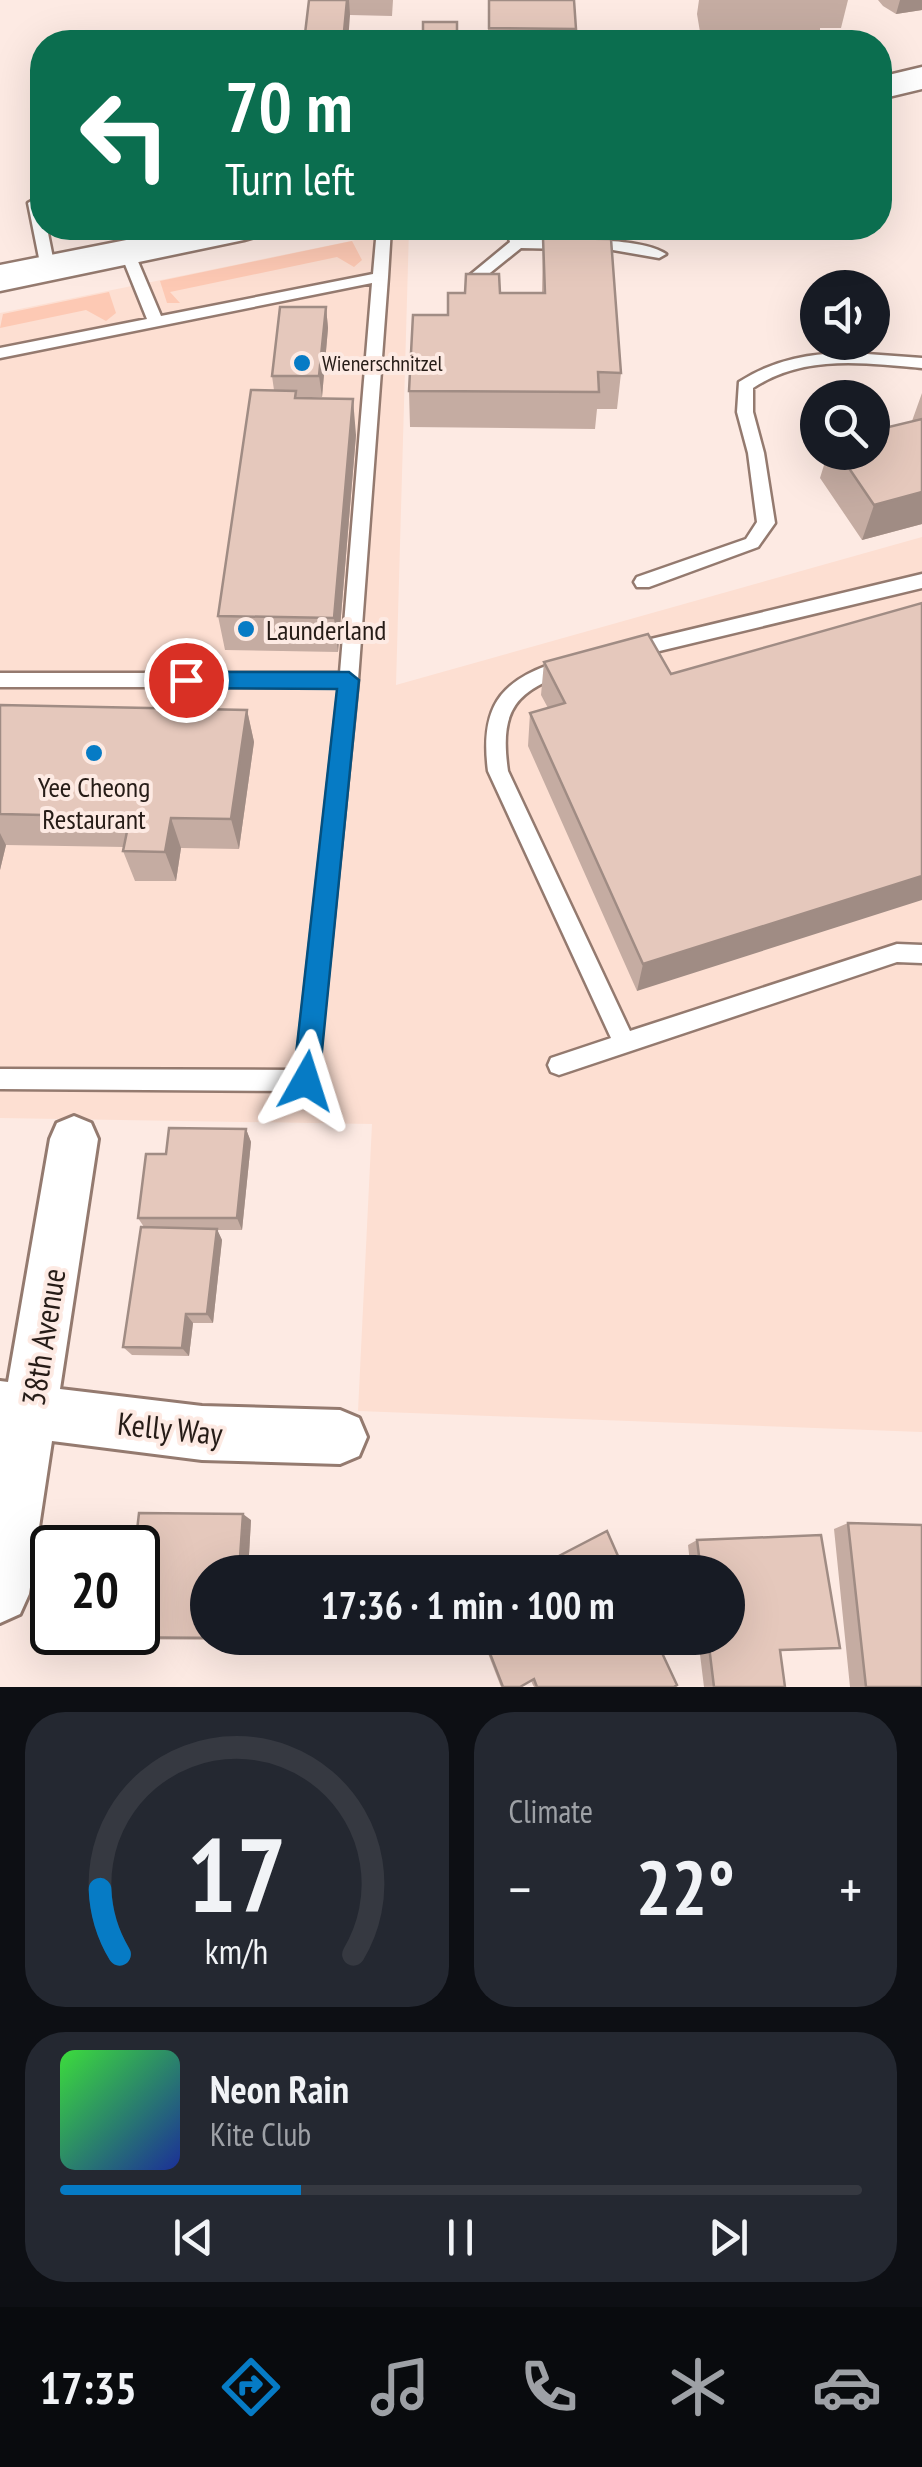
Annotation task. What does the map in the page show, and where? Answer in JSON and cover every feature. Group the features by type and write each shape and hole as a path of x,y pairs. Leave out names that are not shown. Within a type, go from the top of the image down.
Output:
{"main road":[{"path":"892,85 922,78"},
{"path":"892,112 922,106"},
{"path":"0,278 186,240"}],"street":[{"name":"38th Avenue","path":"0,1594 16,1410 74,1139"},
{"name":"Kelly Way","path":"16,1410 202,1433 340,1437"}],"lane":[{"path":"42,240 48,268"},
{"path":"0,1079 306,1081 349,680 384,240"},
{"path":"475,278 511,240"},
{"path":"560,240 659,254"},
{"path":"127,252 156,322"},
{"path":"0,352 382,277"},
{"path":"643,582 752,543 760,536 766,523 745,399 745,386 757,376 786,363 842,358 922,363"},
{"path":"624,1044 498,772 492,742 508,694 536,674 922,581"},
{"path":"0,680 349,680"},
{"path":"559,1065 898,954 922,954"}],"shaded area":[{"path":"355,240 409,240 396,685 922,537 922,1432 358,1411 372,1124 0,1118 0,313"},
{"path":"352,241 362,260 354,267 337,257 170,292 180,303 167,303 160,281"},
{"path":"109,292 116,313 106,321 86,310 0,328 3,314"}],"building":[{"path":"309,0 347,0 344,30 305,30"},
{"path":"489,0 574,0 576,29 489,28"},
{"path":"423,22 457,22 457,30 423,30"},
{"path":"543,240 611,240 621,373 598,372 599,392 409,391 413,315 448,315 448,293 465,293 466,274 499,274 500,293 545,293"},
{"name":"Wienerschnitzel","path":"280,307 326,307 319,376 272,376"},
{"path":"251,390 296,391 295,398 353,399 334,618 218,616"},
{"path":"922,419 922,492 874,505 850,470 890,470 890,427"},
{"path":"922,603 922,876 643,964 530,713 565,703 544,662 648,634 671,674"},
{"path":"0,705 247,710 231,819 171,818 165,852 123,851 130,817 0,814"},
{"path":"169,1128 246,1129 237,1218 138,1218 146,1154 166,1154"},
{"path":"141,1227 217,1229 207,1314 186,1314 182,1348 123,1347"},
{"path":"139,1513 243,1514 240,1555 190,1555 190,1638 160,1638 160,1525 138,1525"},
{"path":"848,1523 922,1525 922,1687 866,1687"},
{"path":"607,1531 618,1555 561,1555"},
{"path":"821,1535 840,1648 780,1650 785,1687 714,1687 710,1655 745,1655 745,1555 699,1555 697,1540"},
{"path":"491,1655 663,1655 677,1685 537,1687 534,1679 520,1687 503,1687"}],"place":[{"name":"Wienerschnitzel","path":"302,363"},
{"name":"Launderland","path":"246,629"},
{"name":"Yee Cheong Restaurant","path":"94,753"}],"route":[{"path":"186,680 349,680 306,1081"}]}
